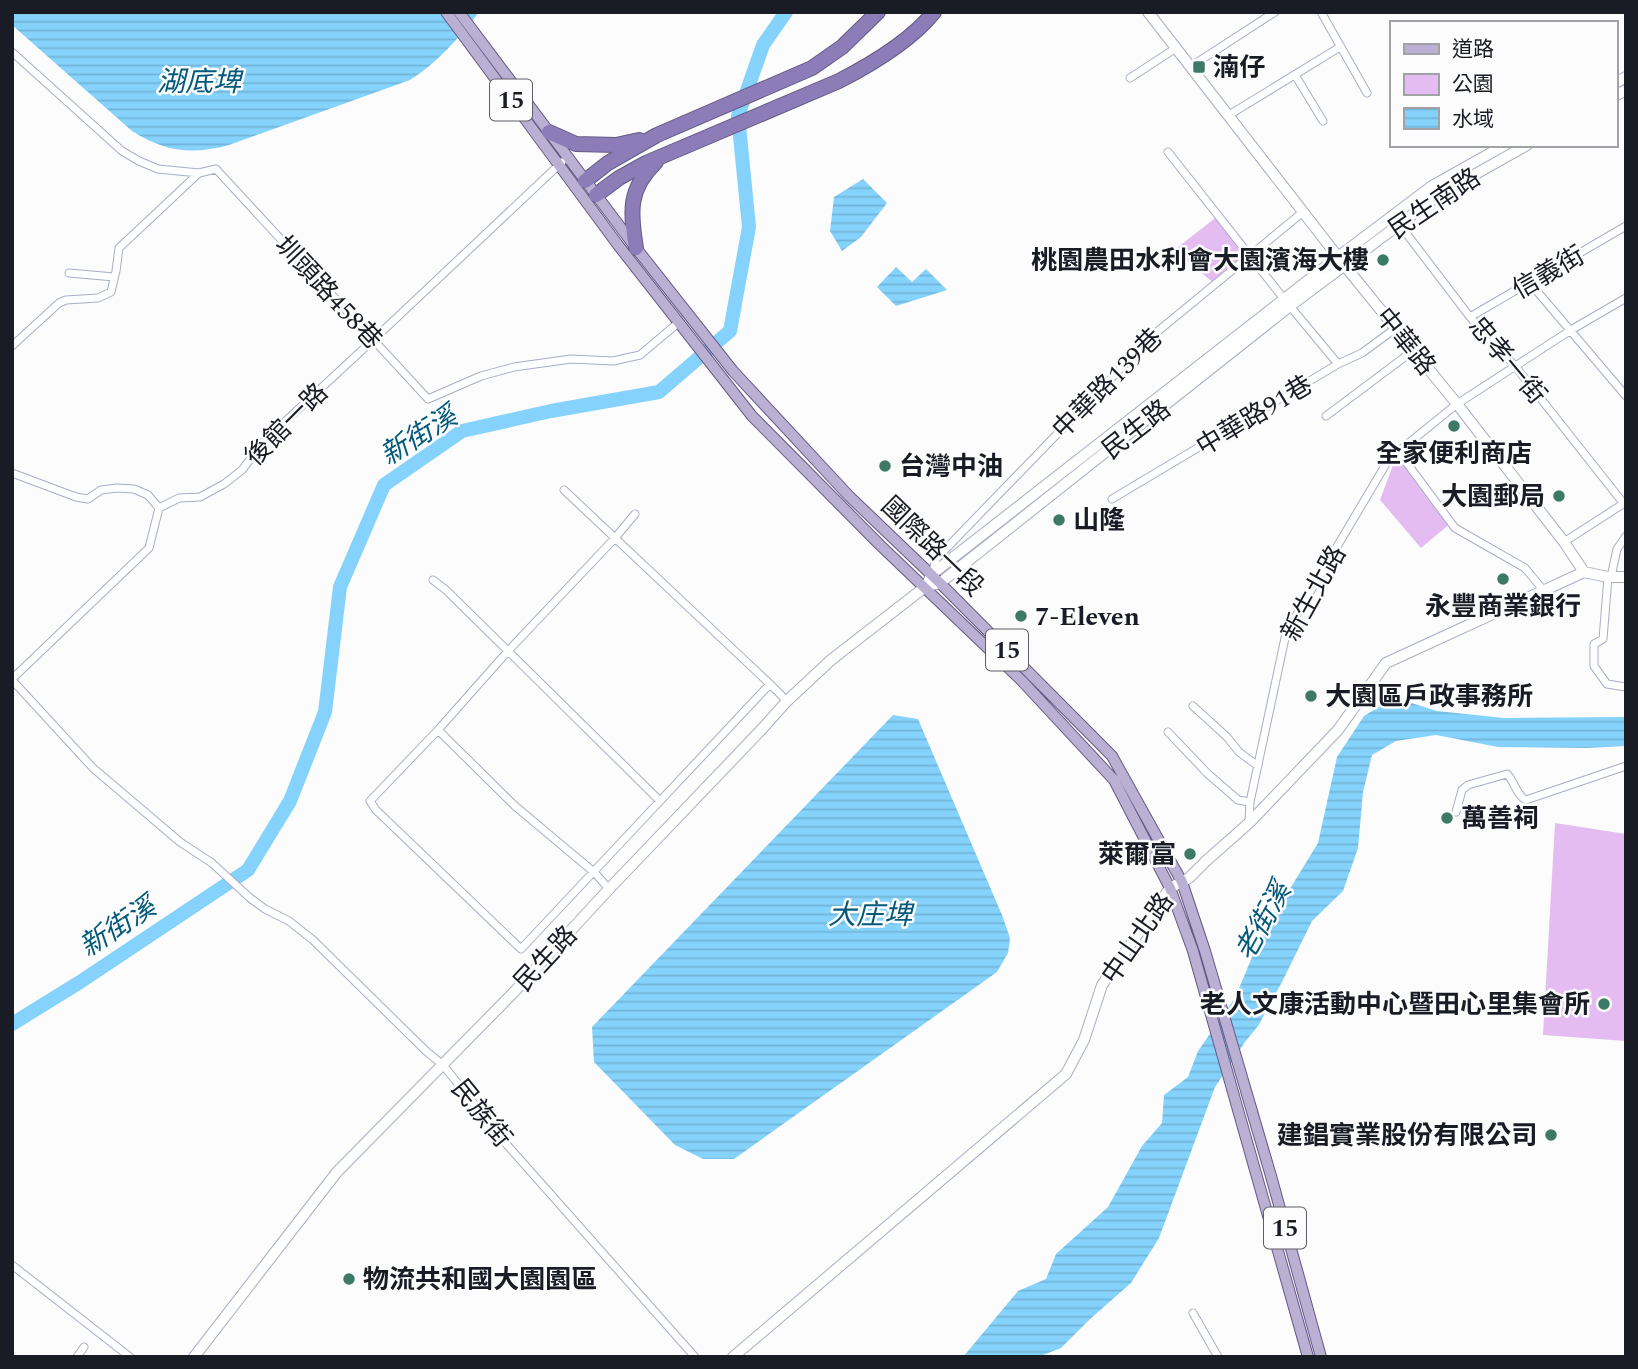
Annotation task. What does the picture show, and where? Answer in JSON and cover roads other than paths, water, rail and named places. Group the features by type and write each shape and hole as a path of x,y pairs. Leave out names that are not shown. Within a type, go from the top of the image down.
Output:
{"highway":[{"path":"549,132 570,142 588,145 616,145 657,135 812,68 842,47 878,12"},
{"path":"590,196 665,154 839,82 886,55 934,12"},
{"path":"585,181 608,163 657,135"},
{"path":"636,248 632,227 635,194 640,180 665,154"}],"main road":[{"name":"15","path":"446,12 590,196 678,323"},
{"name":"15","path":"459,12 549,132 563,160 585,181"},
{"path":"585,181 590,196"},
{"name":"15","path":"590,196 636,248"},
{"name":"國際路一段","path":"636,248 750,391 849,496 936,579 1112,756 1182,882 1205,951 1242,1100"},
{"name":"國際路一段","path":"678,323 761,426 1022,681 1114,780 1170,888 1242,1100"},
{"name":"15","path":"1242,1100 1308,1357"},
{"name":"15","path":"1242,1100 1271,1176 1321,1357"}],"street":[{"name":"中華路","path":"1148,12 1341,262 1457,404 1564,542 1584,572"},
{"path":"1190,67 1275,12"},
{"path":"1321,12 1367,93"},
{"path":"1229,115 1340,47"},
{"path":"1130,78 1176,48"},
{"name":"圳頭路458巷","path":"12,52 122,151 139,161 158,169 199,173 216,169 428,399 481,376 513,367 571,359 613,361 640,355 678,323"},
{"path":"1295,75 1323,121"},
{"name":"民生南路","path":"1341,262 1396,220 1432,186 1501,147"},
{"name":"民生南路","path":"1396,220 1523,147"},
{"path":"1168,152 1338,365"},
{"name":"後館一路","path":"159,508 179,498 200,497 242,470 264,441 563,160"},
{"path":"12,346 59,303 66,300 98,299 111,292 117,271 119,248 199,173"},
{"name":"中華路139巷","path":"936,579 936,558 1152,336 1303,212"},
{"name":"忠孝一街","path":"1396,220 1470,317 1514,366 1625,503"},
{"name":"信義街","path":"1470,317 1626,226"},
{"name":"民生路","path":"194,1357 337,1172 515,991 787,701 831,660 1341,262"},
{"path":"69,273 114,277"},
{"path":"1530,283 1626,396"},
{"name":"新生北路","path":"1249,823 1250,802 1284,638 1389,458 1457,404 1571,330 1626,298"},
{"name":"中華路91巷","path":"1112,499 1362,353 1396,328"},
{"path":"1326,416 1414,350"},
{"path":"1398,451 1455,528 1525,568 1544,591"},
{"path":"12,473 88,499 101,490 134,489 148,495 159,508 149,548 12,679"},
{"path":"564,490 787,701"},
{"path":"1564,542 1625,503"},
{"path":"635,514 370,801 376,810 521,949 770,684"},
{"path":"1626,536 1617,549 1610,577 1603,639 1594,644 1594,666 1607,684 1626,687"},
{"path":"1584,572 1626,577"},
{"name":"中山北路","path":"733,1357 1066,1074 1084,1040 1102,985 1170,888 1189,878 1249,823 1338,730 1386,663 1584,572"},
{"path":"433,580 660,801"},
{"name":"民族街","path":"12,679 93,768 265,909 289,921 313,940 443,1065 508,1146 695,1357"},
{"path":"1193,706 1258,766"},
{"path":"438,730 515,806 595,873 609,889"},
{"path":"1168,732 1207,773 1238,800 1250,802"},
{"path":"1455,812 1462,789 1507,774 1520,797 1526,800 1626,766"},
{"path":"12,1265 130,1357"},
{"path":"1193,1313 1218,1357"},
{"path":"77,1357 84,1347"}],"water":[{"name":"湖底埤","path":"12,12 479,12 430,66 410,80 229,145 191,151 167,147 132,131 12,25"},
{"path":"863,179 887,203 861,237 842,251 830,231 834,197"},
{"path":"896,267 912,282 926,269 947,290 896,306 877,287"},
{"path":"1405,701 1437,711 1504,718 1626,717 1626,746 1498,747 1436,735 1396,741 1372,755 1363,792 1358,848 1343,891 1312,921 1258,1026 1215,1087 1159,1238 1131,1283 1061,1348 1038,1357 963,1357 1018,1291 1046,1279 1056,1254 1108,1207 1142,1146 1162,1123 1164,1095 1188,1077 1198,1051 1235,998 1260,938 1318,843 1337,757 1364,716 1385,703"},
{"name":"大庄埤","path":"893,715 918,719 1002,915 1010,938 1008,953 997,972 734,1159 703,1159 675,1145 594,1062 592,1027"}],"waterway":[{"name":"新街溪","path":"12,1024 248,870 290,801 325,712 340,587 384,485 462,431 551,411 659,392 730,331 749,227 738,116 763,45 786,12"}],"place":[{"name":"湳仔","path":"1199,67"},
{"name":"桃園農田水利會大園濱海大樓","path":"1383,260"},
{"name":"全家便利商店","path":"1454,426"},
{"name":"台灣中油","path":"885,466"},
{"name":"大園郵局","path":"1559,496"},
{"name":"山隆","path":"1059,520"},
{"name":"永豐商業銀行","path":"1503,579"},
{"name":"7-Eleven","path":"1021,616"},
{"name":"大園區戶政事務所","path":"1311,696"},
{"name":"萬善祠","path":"1447,818"},
{"name":"萊爾富","path":"1190,854"},
{"name":"老人文康活動中心暨田心里集會所","path":"1604,1004"},
{"name":"建錩實業股份有限公司","path":"1551,1135"},
{"name":"物流共和國大園園區","path":"349,1279"}],"water label":[{"name":"老街溪","path":"1262,921"}]}
